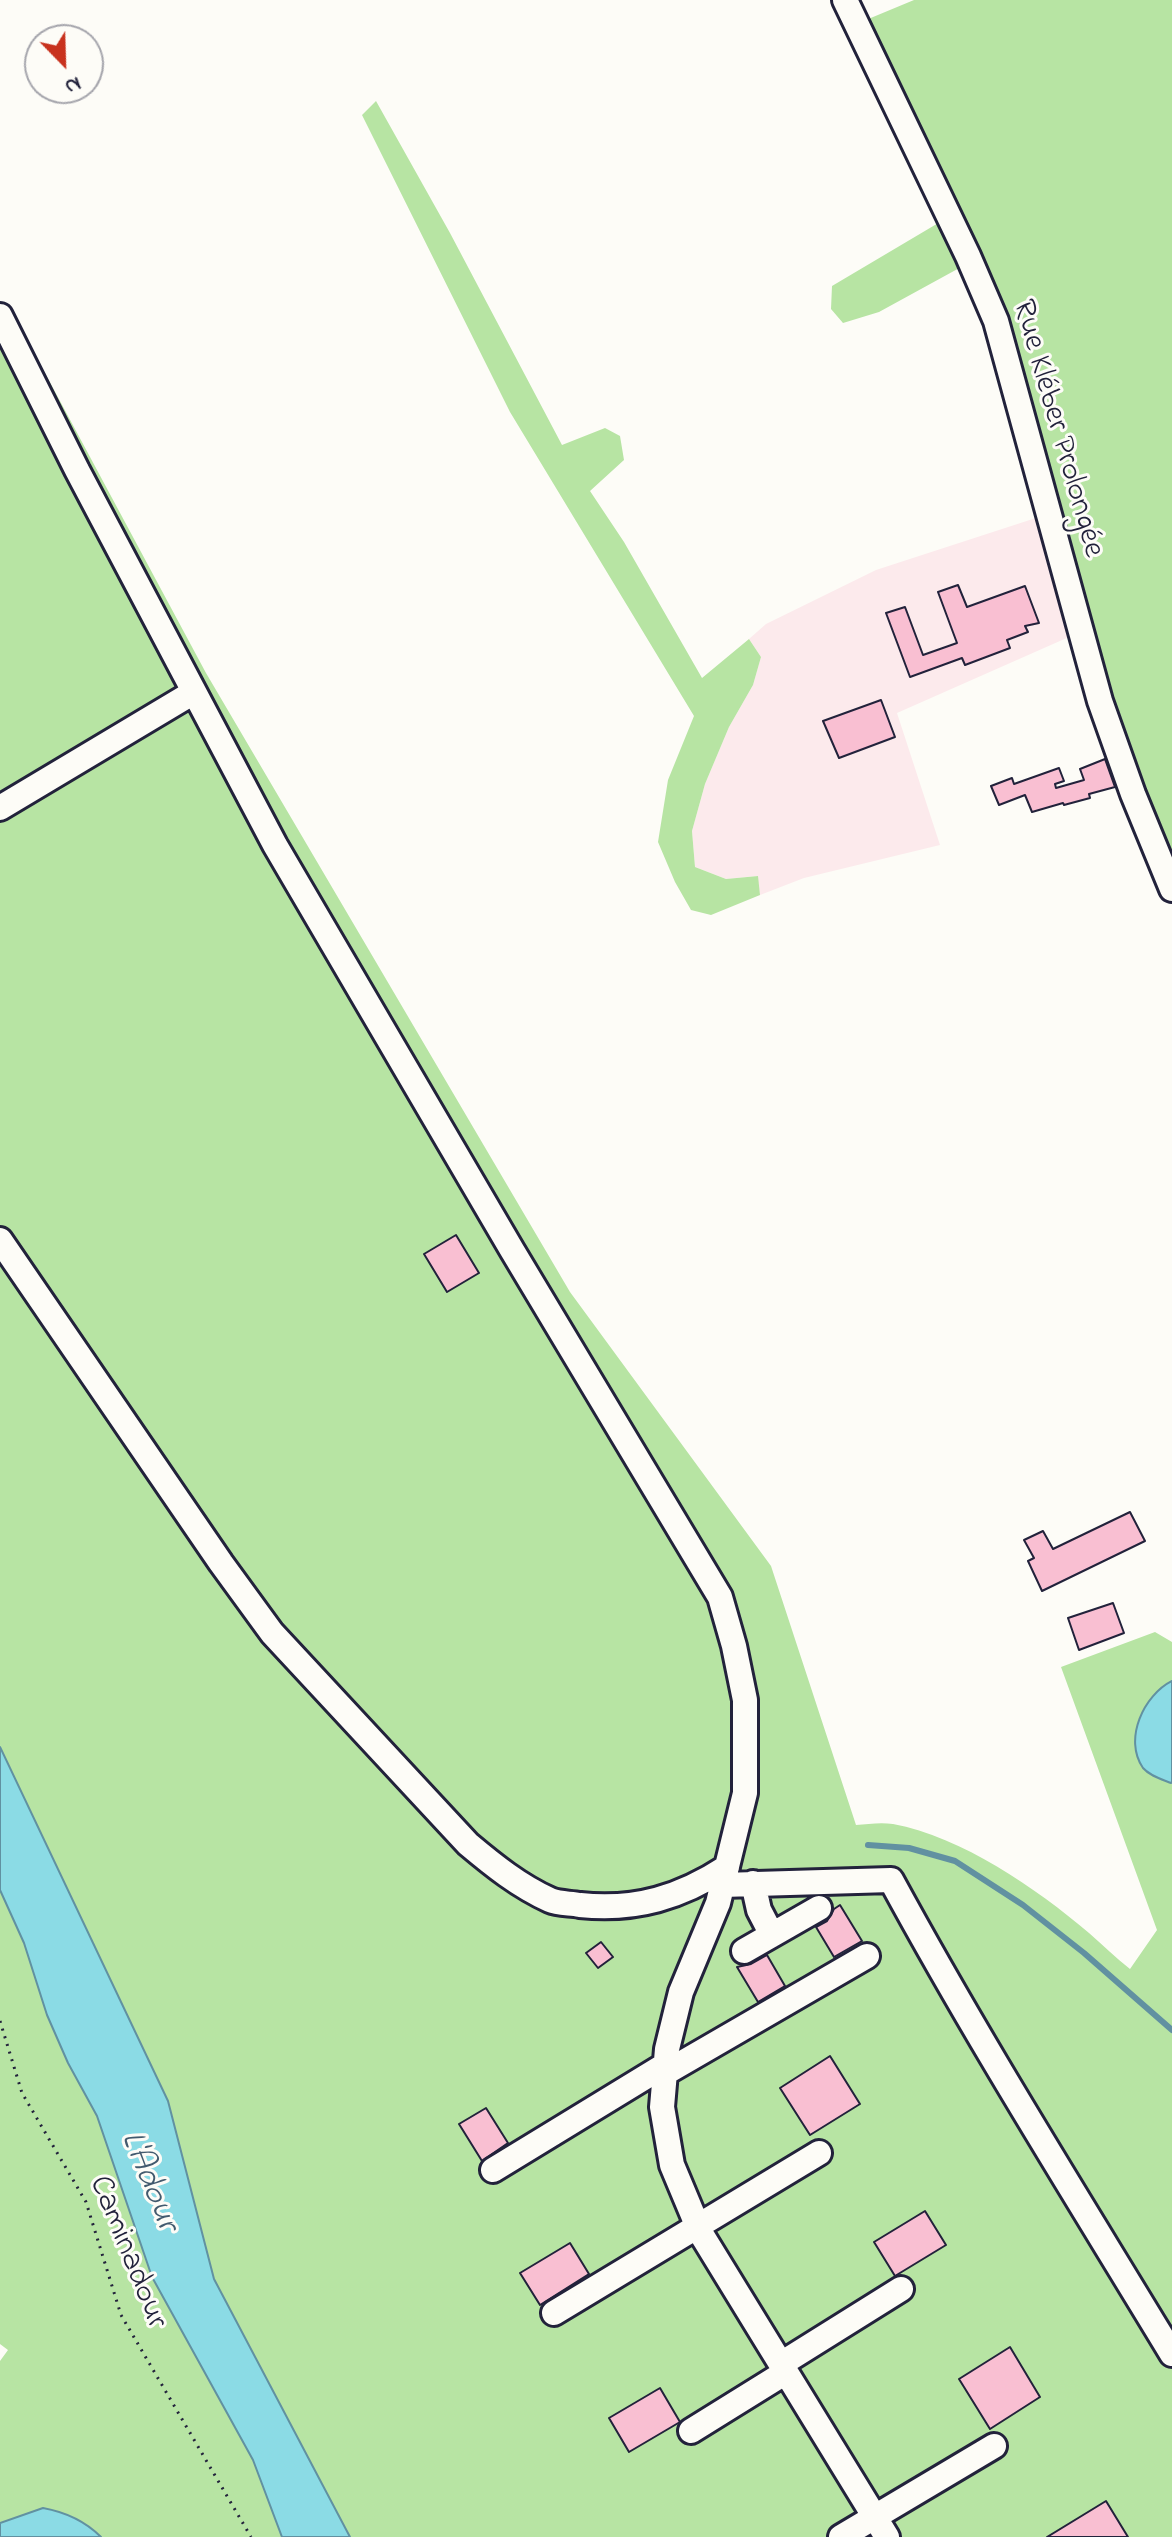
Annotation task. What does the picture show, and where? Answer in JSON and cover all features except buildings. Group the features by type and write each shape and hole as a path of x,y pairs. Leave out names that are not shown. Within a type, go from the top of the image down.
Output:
{"street":[{"name":"Rue Kléber Prolongée","path":"845,0 996,321 1100,701 1133,794 1172,889"},
{"path":"0,316 77,470 282,858 720,1597 745,1700 745,1793 718,1903 681,1992 667,2049 662,2107 672,2165 698,2226 881,2527"},
{"path":"0,808 194,692"},
{"path":"0,1240 272,1633 468,1844 494,1867 553,1901 593,1906 646,1904 725,1876 753,1883 891,1880 928,1949 1172,2354"},
{"path":"753,1883 759,1910 772,1935"},
{"path":"744,1951 819,1908"},
{"path":"493,2170 867,1956"},
{"path":"554,2313 819,2153"},
{"path":"691,2431 901,2289"},
{"path":"841,2537 881,2527 994,2446"}],"path":[{"name":"Caminadour","path":"0,2021 22,2093 86,2202 121,2315 251,2537"}],"shaded area":[{"path":"1042,516 1078,633 897,713 940,845 804,878 760,895 757,876 726,879 695,867 692,831 705,784 729,727 753,685 761,657 749,639 766,624 876,570"}],"green space":[{"path":"914,0 1172,0 1172,880 1156,885 1124,801 990,319 963,266 879,312 843,323 831,309 832,286 940,222 849,27"},
{"path":"376,101 562,445 605,428 620,436 624,460 590,491 624,542 702,678 749,639 761,657 753,685 729,727 705,784 692,831 695,867 726,879 758,876 760,895 711,915 691,910 675,882 658,842 668,780 694,716 510,412 362,115"},
{"path":"17,321 206,673 570,1292 771,1566 856,1825 893,1824 945,1840 971,1852 1046,1899 1130,1969 1157,1930 1061,1667 1155,1632 1172,1642 1172,2537 350,2537 214,2279 168,2101 0,1747 0,328"},
{"path":"0,1890 24,1943 47,2015 68,2063 97,2116 152,2277 253,2460 282,2537 0,2537 0,2361 8,2350 0,2344"}],"water":[{"path":"1172,1681 1171,1783 1143,1768 1135,1744 1136,1731 1145,1707"},
{"name":"L'Adour","path":"0,1747 168,2101 214,2279 350,2537 282,2537 253,2460 152,2277 97,2116 68,2063 47,2015 24,1943 0,1890"},
{"path":"43,2508 74,2518 101,2537 0,2537 0,2523"}],"waterway":[{"path":"868,1845 909,1848 955,1861 1023,1905 1084,1953 1172,2030"}]}
